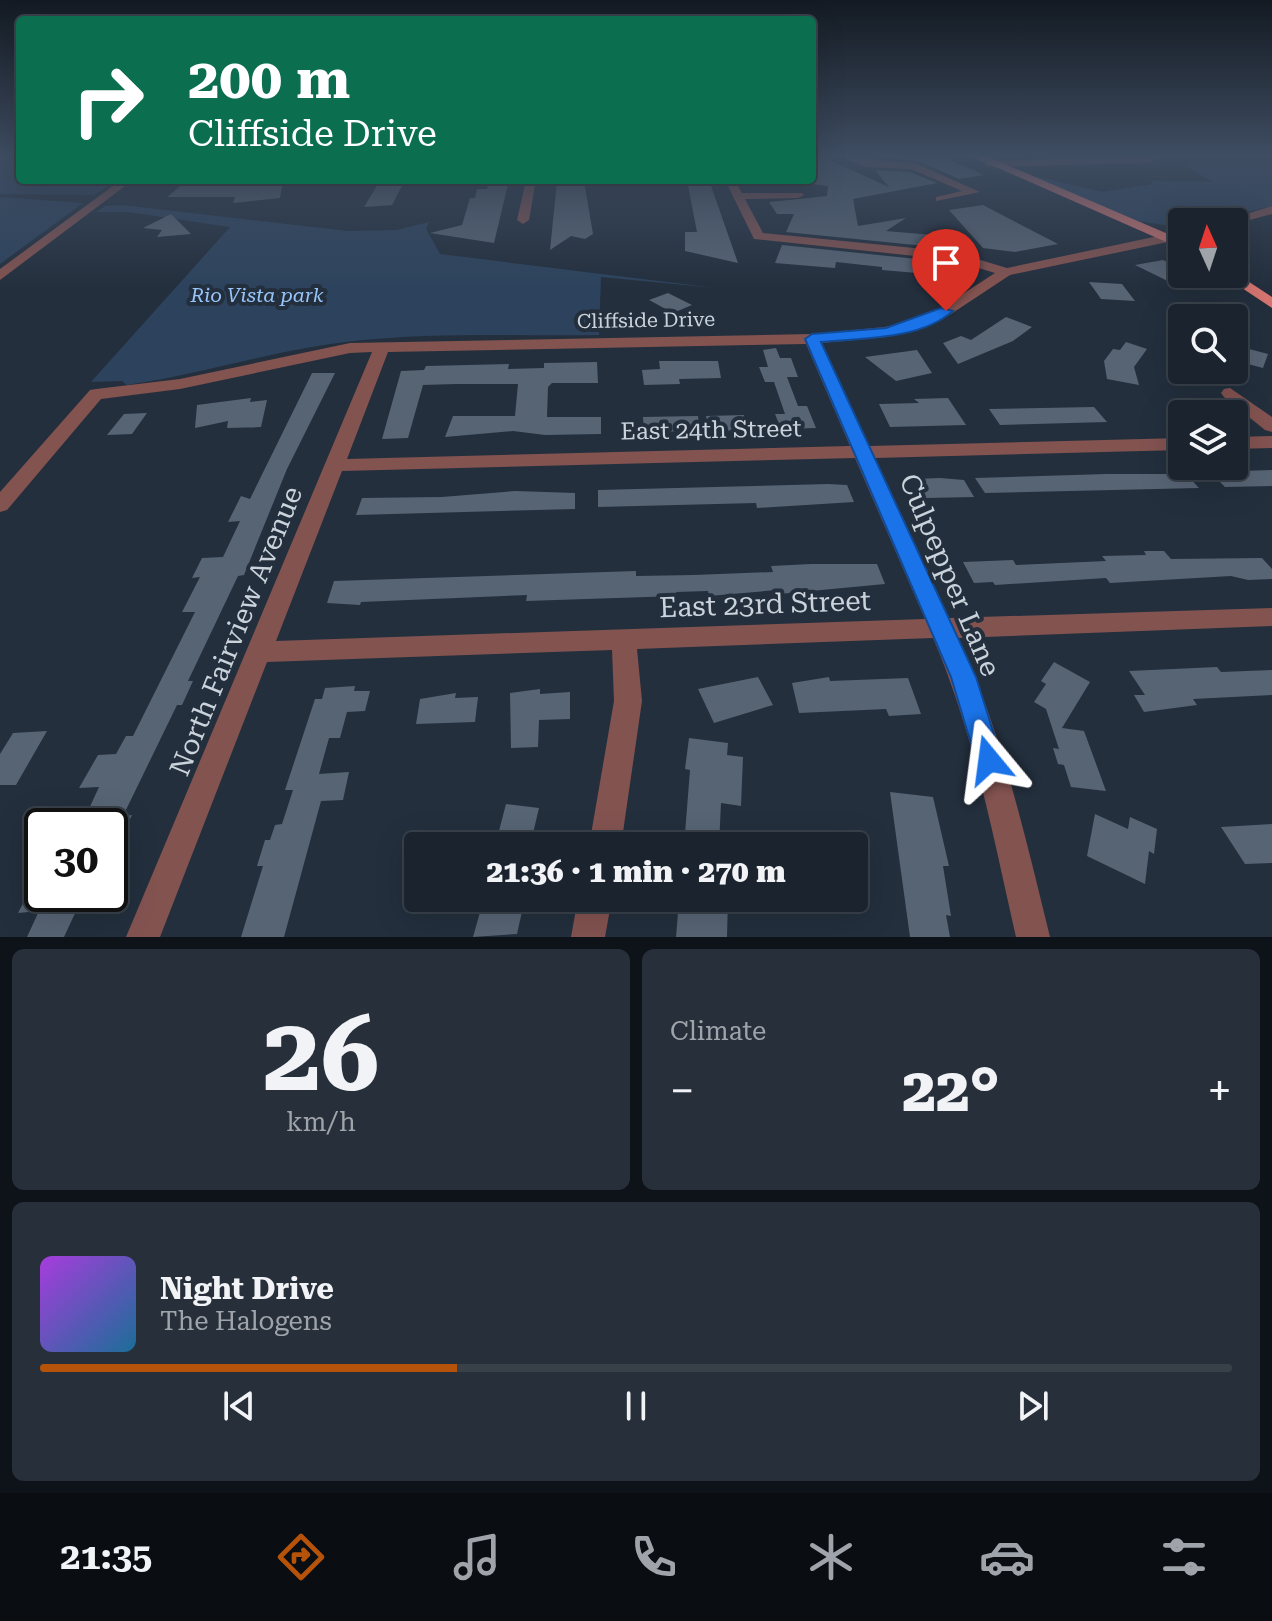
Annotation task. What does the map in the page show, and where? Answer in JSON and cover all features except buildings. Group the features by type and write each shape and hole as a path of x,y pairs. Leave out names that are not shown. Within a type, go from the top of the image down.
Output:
{"main road":[{"path":"1078,200 1168,236"},
{"path":"1248,288 1272,304"}],"street":[{"path":"0,276 102,200"},
{"path":"523,220 527,200"},
{"path":"740,200 758,236 954,256 1006,272"},
{"path":"1248,216 1272,210"},
{"name":"Cliffside Drive","path":"0,505 96,394 180,384 317,353 382,347 707,334 812,339 886,332 918,323 1006,272 1070,257 1168,242"},
{"path":"1070,257 1091,267"},
{"name":"Culpepper Lane","path":"812,339 941,628 981,729 1039,936"},
{"name":"North Fairview Avenue","path":"143,937 382,347"},
{"path":"1230,393 1272,426"},
{"path":"1248,443 1272,442"},
{"name":"East 24th Street","path":"336,465 1168,444"},
{"name":"East 23rd Street","path":"259,652 1272,617"},
{"path":"607,832 628,701 624,640"},
{"path":"588,937 592,912"}],"green space":[{"path":"0,200 83,203 0,264"},
{"path":"1084,200 1272,200 1272,206 1248,212 1248,208 1168,208 1168,226 1139,221"},
{"name":"Rio Vista park","path":"122,205 348,231 397,230 429,222 426,229 440,254 716,288 601,277 599,335 384,338 297,350 127,385 122,381 91,382 230,227 128,212 96,212 105,206"}],"route":[{"path":"946,311 886,332 812,339 963,677 989,760"}]}
